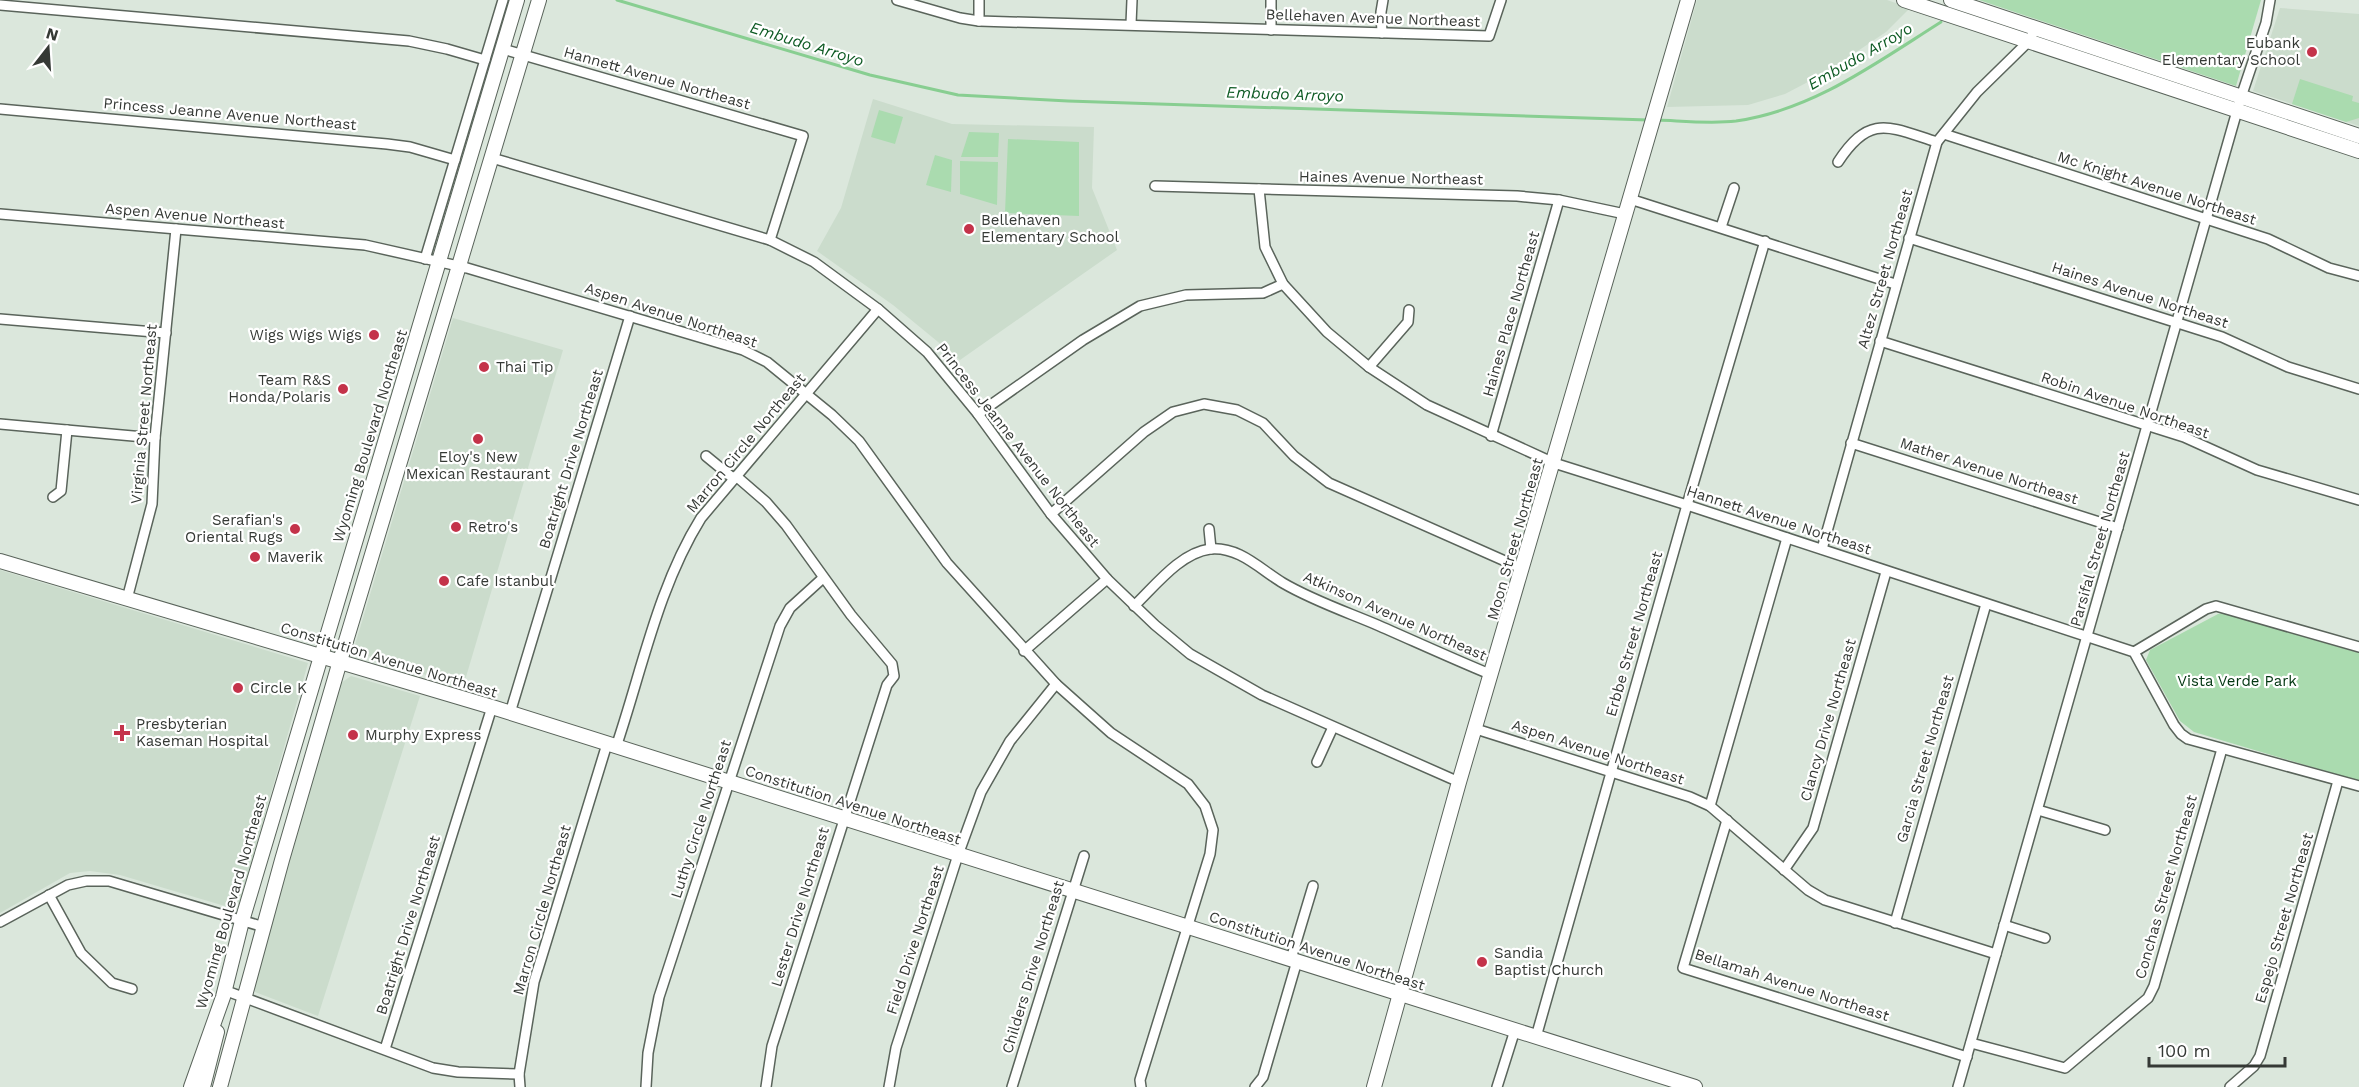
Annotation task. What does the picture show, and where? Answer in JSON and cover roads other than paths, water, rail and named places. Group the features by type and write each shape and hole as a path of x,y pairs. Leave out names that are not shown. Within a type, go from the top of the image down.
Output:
{"street":[{"path":"425,259 503,0"},
{"name":"Wyoming Boulevard Northeast","path":"191,1087 224,993 242,921 517,0"},
{"path":"220,1087 340,661 539,0"},
{"name":"Bellehaven Avenue Northeast","path":"897,0 952,16 979,21 1489,36 1501,0"},
{"path":"979,0 979,21"},
{"path":"1131,24 1132,0"},
{"path":"1271,0 1271,30"},
{"path":"1382,33 1383,0"},
{"name":"Moon Street Northeast","path":"1374,1087 1459,782 1688,0"},
{"path":"1904,0 2241,97 2359,136"},
{"path":"1951,0 2032,36 2237,111 2359,151"},
{"name":"Parsifal Street Northeast","path":"1958,1087 2241,97 2266,23 2270,0"},
{"path":"0,5 409,41 485,60"},
{"name":"Altez Street Northeast","path":"1822,549 1895,284 1937,142 1977,92 2032,36"},
{"name":"Hannett Avenue Northeast","path":"503,50 803,136 770,240"},
{"name":"Princess Jeanne Avenue Northeast","path":"0,109 387,144 410,147 455,160"},
{"path":"1838,162 1849,144 1873,128 1888,127 1937,142"},
{"name":"Mc Knight Avenue Northeast","path":"1944,134 2268,239 2329,268 2359,276"},
{"name":"Princess Jeanne Avenue Northeast","path":"492,158 770,240 814,262 878,309 927,352 978,414 1051,514 1107,579 1134,606 1190,654 1262,695 1459,782"},
{"name":"Haines Avenue Northeast","path":"1155,186 1517,196 1559,200 1626,214"},
{"path":"1720,227 1734,188"},
{"name":"Hannett Avenue Northeast","path":"1259,189 1264,247 1283,284 1327,332 1369,367 1427,405 1554,463 2134,652"},
{"path":"1630,199 1895,284"},
{"name":"Haines Place Northeast","path":"1491,436 1559,200"},
{"name":"Aspen Avenue Northeast","path":"0,214 365,245 459,266 743,350 767,362 859,441 885,474 933,545 1024,651 1056,684 1111,733 1188,784 1205,806 1213,830 1210,854 1140,1080 1141,1087"},
{"name":"Virginia Street Northeast","path":"127,599 152,504 155,438 176,229"},
{"name":"Haines Avenue Northeast","path":"1909,238 2222,336 2288,366 2359,389"},
{"name":"Erbbe Street Northeast","path":"1536,1037 1687,505 1765,241"},
{"path":"978,414 1083,340 1140,306 1186,295 1263,293 1283,284"},
{"name":"Marron Circle Northeast","path":"520,1087 519,1074 534,982 669,579 701,518 878,309"},
{"path":"1369,367 1408,322 1409,310"},
{"name":"Boatright Drive Northeast","path":"510,713 630,316"},
{"path":"0,319 166,333"},
{"name":"Robin Avenue Northeast","path":"1880,341 2184,437 2257,471 2359,500"},
{"path":"1051,514 1154,425 1173,412 1204,404 1237,410 1263,423 1294,456 1329,483 1523,569"},
{"path":"0,424 155,438"},
{"path":"53,497 61,491 67,430"},
{"name":"Mather Avenue Northeast","path":"1851,443 2118,528"},
{"name":"Lester Drive Northeast","path":"706,456 766,502 786,525 823,578 892,664 894,676 887,686 843,819 772,1046 766,1087"},
{"path":"1134,606 1192,555 1211,549 1209,529"},
{"path":"1787,538 1710,806 1808,890 1825,900 1996,954"},
{"name":"Atkinson Avenue Northeast","path":"1211,549 1232,552 1249,559 1284,583 1329,606 1492,675"},
{"name":"Constitution Avenue Northeast","path":"0,561 510,713 1695,1087"},
{"name":"Clancy Drive Northeast","path":"1784,870 1813,828 1886,572"},
{"name":"Luthy Circle Northeast","path":"646,1087 648,1053 659,997 780,626 789,608 823,578"},
{"path":"1024,651 1107,579"},
{"name":"Garcia Street Northeast","path":"1894,922 1986,604"},
{"path":"2359,647 2216,606 2206,609 2134,652 2181,734 2188,739 2359,786"},
{"name":"Field Drive Northeast","path":"889,1087 897,1048 958,855 981,792 1010,741 1056,684"},
{"name":"Boatright Drive Northeast","path":"385,1049 492,708"},
{"path":"1317,762 1333,727"},
{"name":"Aspen Avenue Northeast","path":"1476,729 1690,797 1710,806"},
{"name":"Conchas Street Northeast","path":"1971,1043 2065,1068 2148,998 2154,987 2222,749"},
{"name":"Espejo Street Northeast","path":"2230,1087 2254,1066 2260,1056 2338,781"},
{"path":"2038,810 2105,830"},
{"name":"Bellamah Avenue Northeast","path":"1726,820 1683,968 1966,1057"},
{"name":"Childers Drive Northeast","path":"1012,1087 1084,856"},
{"path":"0,922 49,895 75,884 109,880 264,927"},
{"path":"1255,1087 1263,1077 1313,886"},
{"path":"49,895 81,953 112,983 132,988"},
{"path":"2004,925 2045,938"},
{"path":"203,1087 215,1046 224,993 246,996 433,1068 458,1072 519,1074"},
{"path":"1497,1087 1515,1030"}],"waterway":[{"name":"Embudo Arroyo","path":"617,0 870,75 958,95 1068,101 1648,120"},
{"name":"Embudo Arroyo","path":"1658,120 1736,121 1791,107 1843,83 1941,22"}],"place":[{"name":"Eubank Elementary School","path":"2312,52"},
{"name":"Bellehaven Elementary School","path":"969,229"},
{"name":"Wigs Wigs Wigs","path":"374,335"},
{"name":"Thai Tip","path":"484,367"},
{"name":"Team R&S Honda/Polaris","path":"343,389"},
{"name":"Eloy's New Mexican Restaurant","path":"478,439"},
{"name":"Retro's","path":"456,527"},
{"name":"Serafian's Oriental Rugs","path":"295,529"},
{"name":"Maverik","path":"255,557"},
{"name":"Cafe Istanbul","path":"444,581"},
{"name":"Circle K","path":"238,688"},
{"name":"Presbyterian Kaseman Hospital","path":"122,733"},
{"name":"Murphy Express","path":"353,735"},
{"name":"Sandia Baptist Church","path":"1482,962"}],"park label":[{"name":"Vista Verde Park","path":"2237,681"}]}
